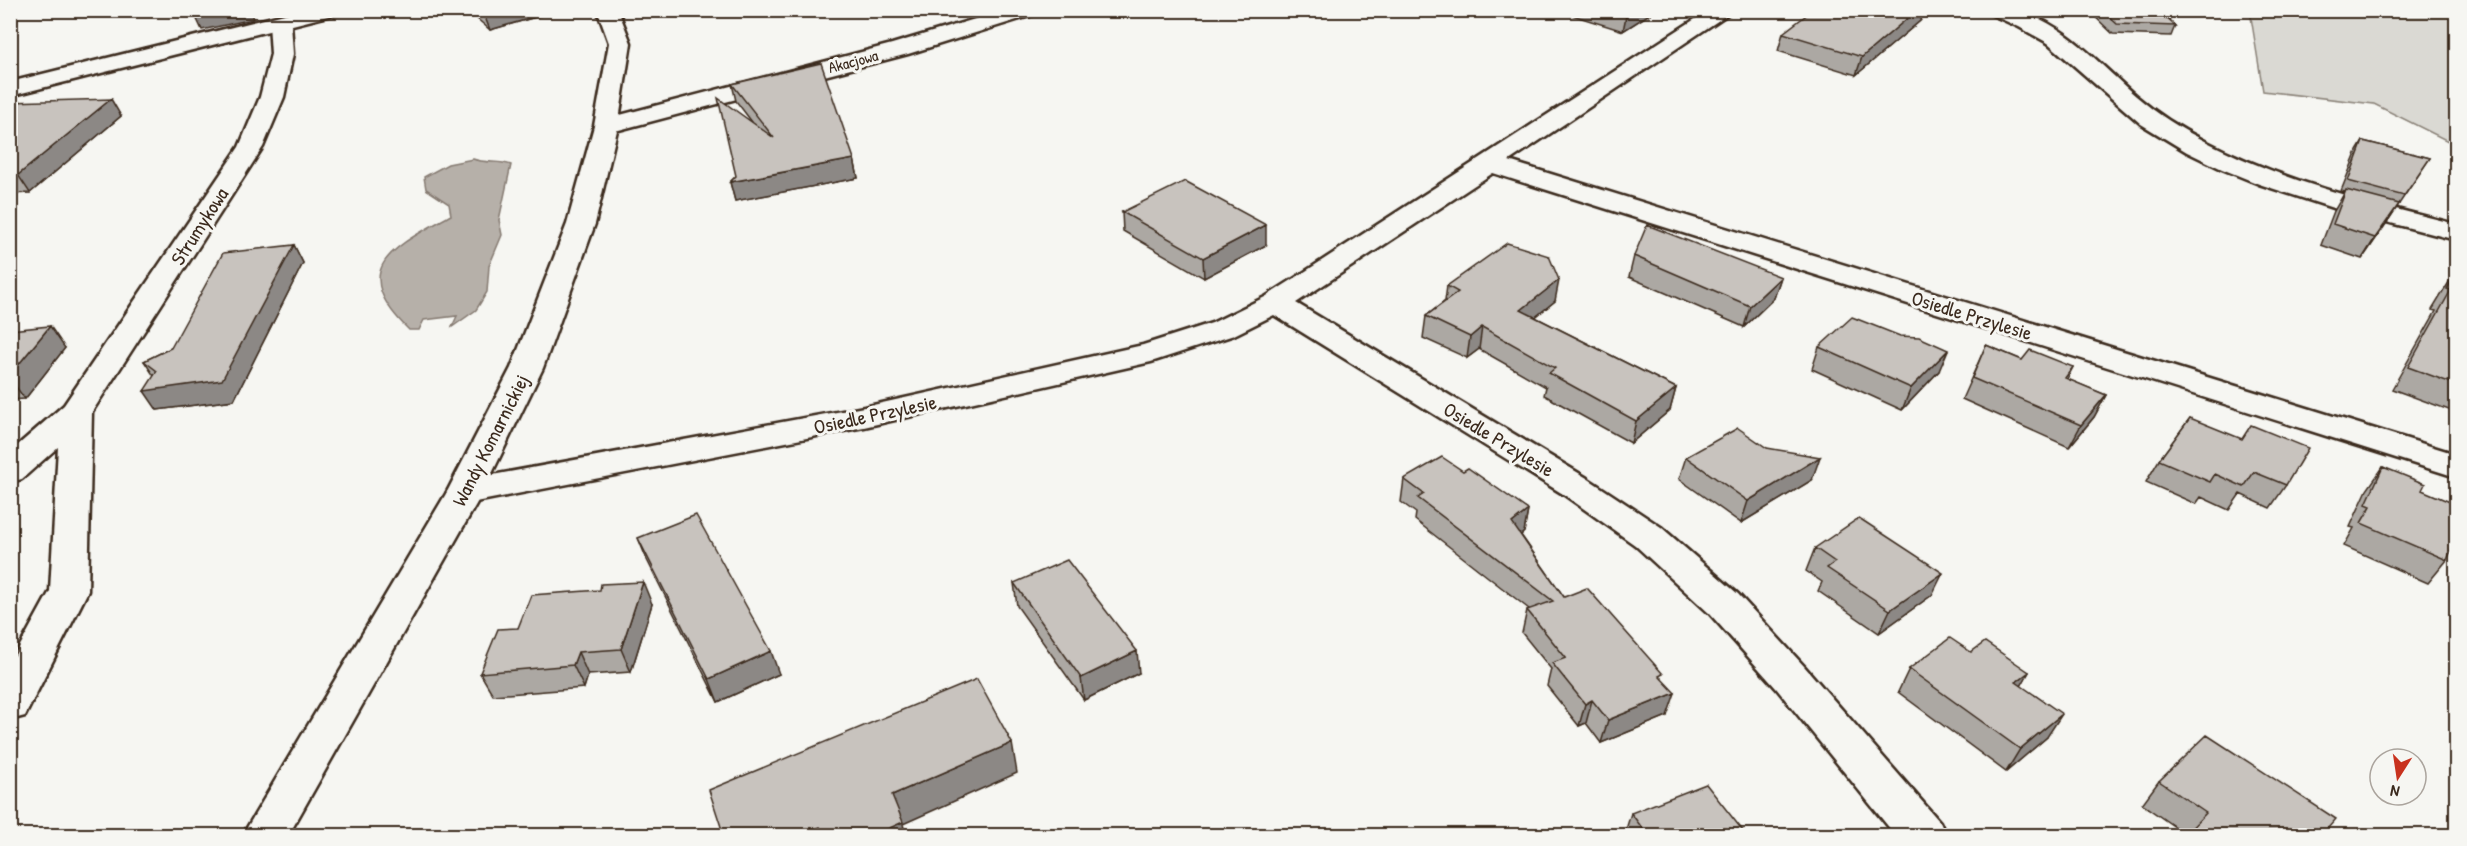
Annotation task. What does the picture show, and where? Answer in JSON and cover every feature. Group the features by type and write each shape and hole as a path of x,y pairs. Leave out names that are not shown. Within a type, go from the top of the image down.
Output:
{"street":[{"path":"10,89 328,10"},
{"name":"Wandy Komarnickiej","path":"264,836 465,492 527,368 581,224 606,126 620,43 607,10"},
{"name":"Akacjowa","path":"606,126 900,49 1029,10"},
{"name":"Osiedle Przylesie","path":"465,492 864,417 1151,353 1223,329 1275,303 1724,10"},
{"path":"1996,10 2047,32 2073,51 2115,92 2144,116 2177,137 2217,156 2300,189 2457,232"},
{"name":"Strumykowa","path":"10,471 76,412 251,147 272,97 282,54 280,23"},
{"name":"Osiedle Przylesie","path":"1488,163 2457,466"},
{"name":"Osiedle Przylesie","path":"1275,303 1575,486 1648,536 1724,604 1790,677 1924,836"},
{"path":"10,704 69,591 76,412"}],"path":[{"path":"2452,10 2457,12"}],"shaded area":[{"path":"2250,11 2456,11 2456,145 2374,104 2263,91"},
{"path":"473,159 511,165 499,220 502,235 489,266 487,292 476,310 452,327 457,316 424,320 419,330 409,330 390,308 381,290 379,274 385,261 396,249 451,215 449,204 426,189 424,177 448,164"}],"building":[{"path":"194,10 218,10 195,15"},
{"path":"1609,10 1635,10 1626,16"},
{"path":"1813,10 1917,10 1862,57 1783,33"},
{"path":"2102,10 2158,10 2175,26 2117,24"},
{"path":"821,63 854,159 730,182 736,176 718,98 774,138 732,84"},
{"path":"111,99 18,175 10,175 10,102"},
{"path":"2363,141 2430,158 2404,196 2348,181"},
{"path":"1185,181 1266,225 1203,258 1122,212"},
{"path":"2346,190 2399,204 2375,238 2333,224"},
{"path":"1647,225 1781,277 1750,306 1634,256"},
{"path":"1507,243 1549,256 1559,280 1521,310 1676,388 1636,421 1549,373 1555,368 1482,327 1470,337 1426,316 1458,292 1447,286"},
{"path":"294,245 222,380 144,391 157,371 144,361 171,348 223,253"},
{"path":"2457,272 2457,385 2408,367 2451,290 2447,289"},
{"path":"1852,317 1900,336 1919,337 1948,350 1911,388 1819,347"},
{"path":"50,326 10,375 10,330"},
{"path":"1986,345 2022,360 2030,350 2073,367 2065,378 2106,395 2081,425 1972,378"},
{"path":"2190,418 2242,439 2251,425 2308,448 2286,485 2254,472 2244,487 2215,474 2210,482 2159,460"},
{"path":"1738,428 1767,448 1820,457 1748,501 1686,457"},
{"path":"1442,457 1463,471 1468,468 1528,510 1512,523 1564,597 1587,588 1663,674 1659,676 1675,693 1608,720 1592,700 1585,704 1552,663 1566,658 1527,610 1553,601 1418,498 1424,494 1404,479"},
{"path":"2383,467 2425,484 2422,490 2457,505 2457,537 2447,560 2361,523 2371,506 2366,504"},
{"path":"696,515 771,651 709,679 638,538"},
{"path":"1859,518 1943,573 1890,610 1827,568 1835,562 1815,548"},
{"path":"1067,560 1137,651 1081,678 1014,583"},
{"path":"643,582 621,649 578,652 573,665 480,673 498,629 518,628 531,595 600,590 601,584"},
{"path":"1950,638 1971,652 1985,642 2029,672 2016,682 2062,714 2020,749 1909,669"},
{"path":"977,679 1012,743 892,795 903,822 872,836 823,836 820,827 800,836 724,836 709,790"},
{"path":"2207,735 2336,819 2321,836 2184,836 2206,813 2159,781"},
{"path":"1706,784 1747,836 1648,836 1631,813"}]}
